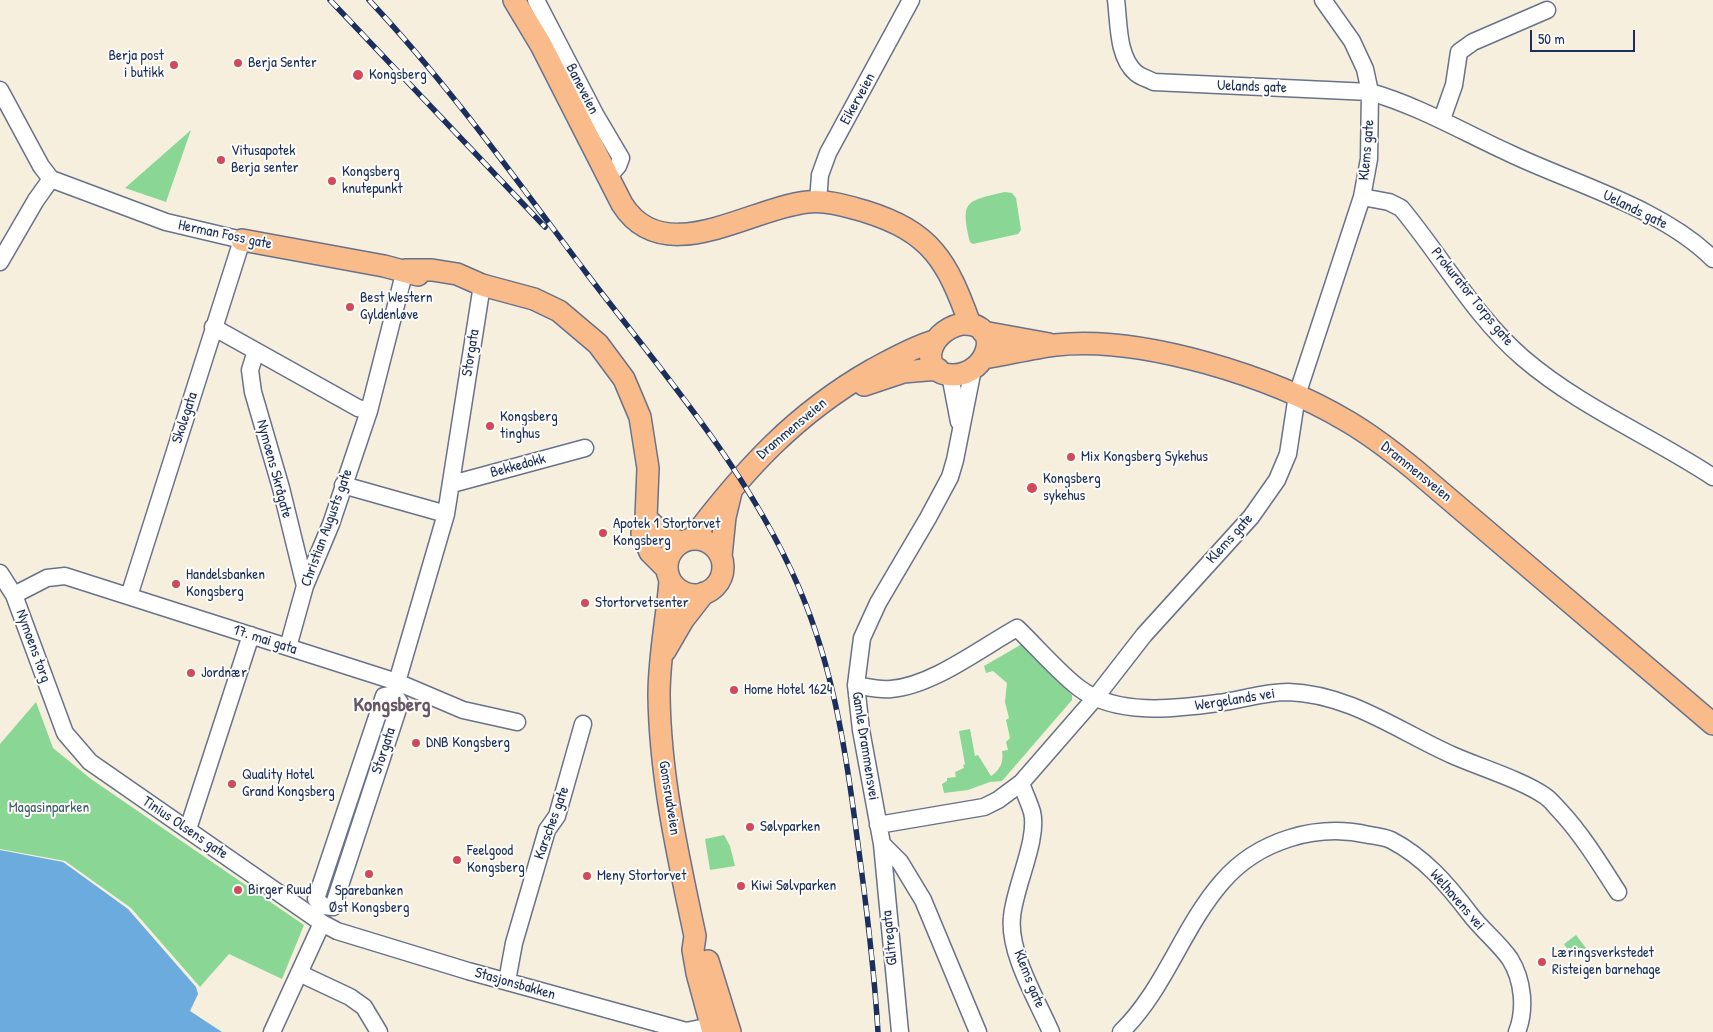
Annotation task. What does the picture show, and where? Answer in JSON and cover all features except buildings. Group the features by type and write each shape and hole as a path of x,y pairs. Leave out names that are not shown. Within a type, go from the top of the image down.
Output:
{"main road":[{"name":"Baneveien","path":"514,0 541,45 628,213 650,230 665,235 701,231 791,205 818,202"},
{"path":"818,202 859,210 900,225 928,245 940,259 988,345 979,363 961,374 944,372 930,356 942,334 948,274"},
{"name":"Herman Foss gate","path":"242,240 405,270 430,281 456,286 482,285 519,294 548,304 586,333 617,368 636,404 644,430 648,468 646,518 642,533 650,552 669,575"},
{"path":"942,334 977,328"},
{"name":"Drammensveien","path":"977,328 1056,345 1114,346 1167,354 1227,369 1297,395 1346,420 1399,458 1713,724"},
{"name":"Drammensveien","path":"687,540 768,448 806,415 853,380 942,334"},
{"name":"Drammensveien","path":"979,363 1056,345"},
{"name":"Drammensveien","path":"836,394 903,372 944,372"},
{"name":"Drammensveien","path":"721,556 725,517 732,489"},
{"path":"646,518 666,537 706,541 718,550 723,569 719,581 704,593 685,593 669,575 672,551 687,540"},
{"name":"Gomsrudveien","path":"669,575 659,696 664,780 695,936 693,950 718,1030"},
{"name":"Gomsrudveien","path":"662,658 683,620 704,593"}],"street":[{"name":"Baneveien","path":"536,0 595,114 621,158 618,166 609,176"},
{"name":"Uelands gate","path":"1116,0 1124,54 1130,66 1137,74 1154,82 1370,92 1396,99 1442,119 1509,153 1628,204 1679,232 1713,259"},
{"name":"Klems gate","path":"1051,1032 1014,944 1011,918 1030,846 1032,814 1021,783 1095,698 1144,636 1250,517 1277,480 1288,454 1297,395 1362,197 1369,160 1370,92 1365,69 1352,41 1323,0"},
{"name":"Eikerveien","path":"818,202 820,175 828,153 910,1"},
{"path":"1442,119 1454,85 1459,52 1473,42 1547,10"},
{"path":"0,90 41,166 52,179 36,200 0,262"},
{"name":"Herman Foss gate","path":"52,179 166,222 242,240"},
{"name":"Prokurator Torps gate","path":"1362,197 1389,202 1401,208 1497,333 1523,358 1575,396 1713,477"},
{"name":"Skolegata","path":"129,596 242,240"},
{"name":"Christian Augusts gate","path":"288,647 305,586 331,524 369,411 405,270"},
{"name":"Storgata","path":"396,688 384,696 316,899 323,906 333,907 400,703 396,688 446,514 452,484 482,285"},
{"path":"213,327 358,408 369,411"},
{"name":"Nymoens Skrågate","path":"256,351 250,370 254,392 281,488 305,586"},
{"name":"Gamle Drammensvei","path":"882,844 861,730 856,685 862,638 878,603 950,477 960,428 979,363"},
{"name":"Gamle Drammensvei","path":"944,372 960,428"},
{"name":"Bekkedokk","path":"452,484 585,448"},
{"path":"343,484 446,514"},
{"name":"Nymoens torg","path":"0,573 14,595 60,722"},
{"name":"17. mai gata","path":"14,595 47,578 66,576 288,647 396,688 462,710 517,722"},
{"name":"Wergelands vei","path":"856,685 890,690 919,682 948,668 1016,628 1078,687 1095,698 1151,710 1225,702 1258,694 1288,692 1345,702 1405,729 1449,753 1546,796 1576,829 1618,892"},
{"path":"188,830 251,636"},
{"name":"Tinius Olsens gate","path":"60,722 64,733 90,762 126,789 322,923"},
{"name":"Karsches gate","path":"507,981 514,943 547,830 557,816 583,724"},
{"path":"878,825 984,807 998,800 1021,783"},
{"name":"Welhavens vei","path":"1121,1032 1149,1000 1222,882 1239,866 1285,839 1314,832 1348,830 1389,839 1416,856 1443,879 1479,925 1510,959 1521,990 1522,1020 1517,1032"},
{"path":"882,844 900,862 923,900 978,1032"},
{"name":"Glitregata","path":"882,844 900,1032"},
{"path":"272,1032 322,923"},
{"name":"Stasjonsbakken","path":"322,923 338,931 686,1031 718,1030"},
{"path":"299,973 364,1007 379,1032"}],"green space":[{"path":"191,130 166,202 125,188"},
{"path":"1005,192 1012,193 1016,198 1021,230 1018,234 973,244 970,242 967,228 966,210 969,205 982,198"},
{"path":"1022,644 1072,695 1072,700 1002,781 990,782 968,790 944,793 942,784 947,781 947,778 956,777 955,772 964,768 963,765 965,764 959,731 970,729 975,756 978,755 991,776 1001,765 1002,751 1008,750 1006,742 1010,738 1006,720 1009,718 1005,702 1007,683 993,671 986,673 984,666"},
{"name":"Magasinparken","path":"36,702 53,748 91,779 304,925 282,979 229,954 200,987 131,908 65,861 0,849 0,744"},
{"path":"724,835 730,846 735,866 710,870 705,839"},
{"path":"1576,935 1586,948 1573,957 1564,944"}],"water":[{"path":"0,850 63,862 128,909 196,987 198,994 190,1011 222,1032 0,1032"}],"railway":[{"path":"330,0 545,227"},
{"path":"369,0 455,100 709,432 763,516 786,560 816,633 839,720 864,886 878,1032"}],"place":[{"name":"Berja Senter","path":"238,63"},
{"name":"Berja post i butikk","path":"174,65"},
{"name":"Kongsberg","path":"358,75"},
{"name":"Vitusapotek Berja senter","path":"221,160"},
{"name":"Kongsberg knutepunkt","path":"332,181"},
{"name":"Best Western Gyldenløve","path":"350,307"},
{"name":"Kongsberg tinghus","path":"490,426"},
{"name":"Mix Kongsberg Sykehus","path":"1071,457"},
{"name":"Kongsberg sykehus","path":"1032,488"},
{"name":"Apotek 1 Stortorvet Kongsberg","path":"603,533"},
{"name":"Handelsbanken Kongsberg","path":"176,584"},
{"name":"Stortorvetsenter","path":"585,603"},
{"name":"Jordnær","path":"191,673"},
{"name":"Home Hotel 1624","path":"734,690"},
{"name":"DNB Kongsberg","path":"416,743"},
{"name":"Quality Hotel Grand Kongsberg","path":"232,784"},
{"name":"Sølvparken","path":"750,827"},
{"name":"Feelgood Kongsberg","path":"457,860"},
{"name":"Sparebanken Øst Kongsberg","path":"369,874"},
{"name":"Meny Stortorvet","path":"587,876"},
{"name":"Kiwi Sølvparken","path":"741,886"},
{"name":"Birger Ruud","path":"238,890"},
{"name":"Læringsverkstedet Risteigen barnehage","path":"1542,962"}],"district":[{"name":"Kongsberg","path":"392,706"}]}
